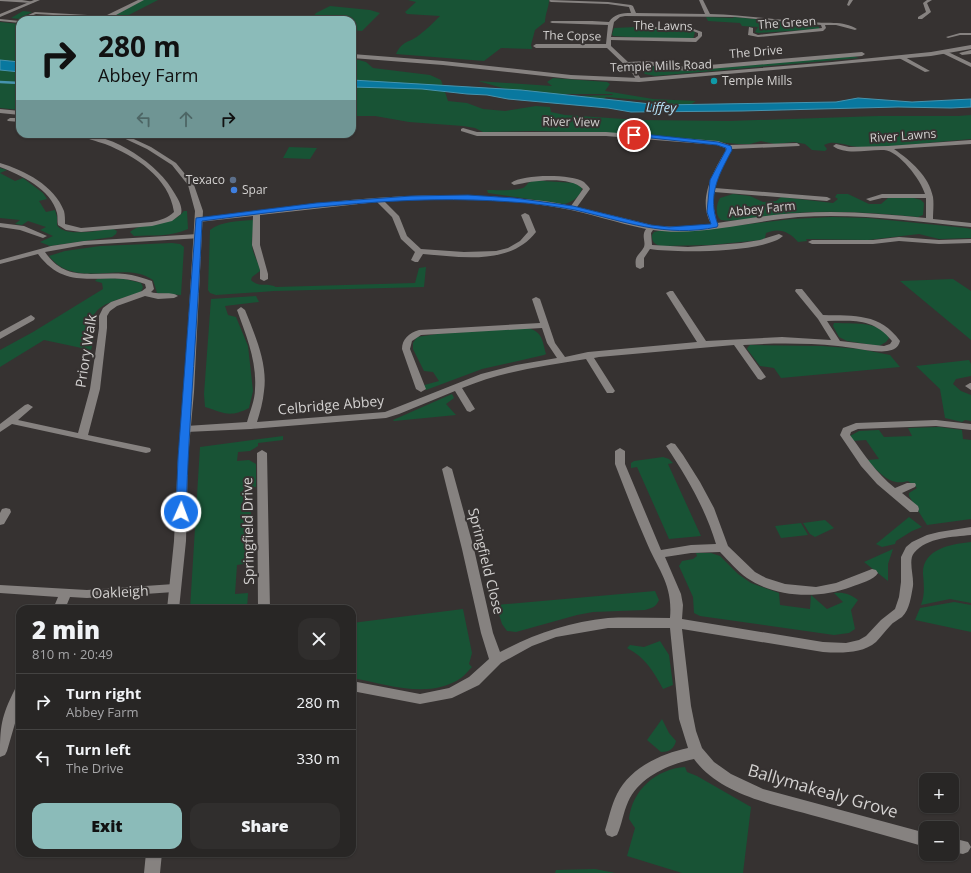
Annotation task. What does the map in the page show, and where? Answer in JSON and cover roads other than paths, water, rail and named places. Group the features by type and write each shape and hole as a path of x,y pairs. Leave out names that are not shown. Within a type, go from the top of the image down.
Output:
{"street":[{"path":"0,0 35,1"},
{"path":"108,16 142,0"},
{"path":"701,0 708,15"},
{"path":"920,18 930,12 925,3 930,0"},
{"path":"0,16 35,1"},
{"path":"551,1 617,3 631,6 632,14"},
{"path":"28,16 35,13 88,16"},
{"name":"The Green","path":"611,24 612,19 618,15 708,15 836,24 856,29"},
{"path":"0,20 16,22"},
{"path":"552,22 592,22 611,24 608,34 608,46 628,64 639,80"},
{"name":"The Green","path":"751,28 750,34 758,36 823,30 824,28 820,24"},
{"name":"The Lawns","path":"609,38 696,40 700,36 700,32 688,28 641,28"},
{"path":"948,36 971,34"},
{"name":"The Copse","path":"536,46 608,46"},
{"name":"Temple Mills Road","path":"356,56 443,63 571,77 639,80 901,58 971,47"},
{"path":"944,52 971,65"},
{"path":"962,53 971,52"},
{"name":"The Drive","path":"628,64 647,63 686,69 862,54"},
{"path":"901,58 928,71"},
{"path":"0,111 16,113"},
{"path":"10,120 16,120"},
{"name":"River View","path":"464,130 477,134 558,132 634,135 718,143 728,147 797,145"},
{"path":"0,164 26,176 47,191 53,198 61,214 60,219 62,225 69,228 81,230 127,226 162,222 175,216 178,212 175,199 165,183 145,162 109,143 94,138"},
{"path":"127,138 157,152 181,170 194,192 198,205 199,220 180,540 173,605"},
{"name":"River Lawns","path":"836,146 850,149 888,148 971,142"},
{"path":"714,225 710,212 713,180 729,150 728,147"},
{"path":"888,148 907,161 920,175 929,196 928,214 930,221"},
{"path":"514,183 523,180 544,179 575,181 582,183 588,189 573,208"},
{"path":"712,190 827,199"},
{"path":"870,199 882,196 929,196"},
{"name":"Abbey Farm","path":"199,220 306,206 379,200 468,197 514,200 573,208 651,227 669,229 689,229 799,216 840,214 878,215 971,225"},
{"path":"379,200 395,216 404,237 418,251 465,255 489,254 503,251 517,246 527,240 532,232 525,215"},
{"path":"256,212 256,244 265,270 264,279"},
{"path":"0,225 21,228 43,236"},
{"path":"123,240 127,226"},
{"path":"648,247 647,234 651,227"},
{"path":"0,262 40,251 78,243 198,236"},
{"path":"640,267 640,254 648,247 691,250 759,244 779,236"},
{"path":"812,242 873,242 904,239 939,242 971,241"},
{"path":"40,251 52,266 72,275 139,278 149,283 150,289 145,293"},
{"path":"415,260 418,251"},
{"path":"799,291 821,318 837,342"},
{"path":"145,293 158,297 174,296"},
{"name":"Priory Walk","path":"82,437 95,389 103,328 103,316 106,310 114,304 145,293"},
{"path":"670,293 703,344"},
{"path":"536,299 551,343 562,360"},
{"name":"Celbridge Abbey","path":"241,310 253,344 260,375 258,401 251,426"},
{"path":"0,336 31,318"},
{"name":"Celbridge Abbey","path":"186,429 251,426 386,414 396,412 484,376 588,355 703,344 782,340 837,342 885,349 894,346 896,341 882,326 875,322 867,320 821,318"},
{"path":"421,389 406,349 406,343 410,337 419,334 546,325"},
{"path":"737,343 762,377"},
{"path":"588,355 610,391"},
{"path":"457,387 470,409"},
{"path":"0,430 28,407"},
{"path":"10,421 146,450"},
{"path":"914,509 881,482 865,464 845,435 847,430 856,426 936,423 971,427"},
{"path":"671,446 693,478 719,535 723,548 744,570 756,578 782,587 816,591 839,586 872,574"},
{"name":"Ballymakealy Grove","path":"620,452 620,464 677,603 676,623 688,729 697,752 718,774 738,786 762,796 919,838"},
{"name":"Springfield Drive","path":"262,453 264,605"},
{"name":"Springfield Close","path":"447,469 468,549 487,633 496,660"},
{"path":"895,492 911,485"},
{"path":"356,687 420,699 452,693 474,681 496,660 528,643 554,633 585,626 608,623 676,623 836,648 858,645 868,641 885,623 899,612 903,604 907,581 906,557 910,550 929,538 971,532"},
{"path":"658,554 691,548 723,548"},
{"name":"Oakleigh","path":"0,589 87,594 174,588"},
{"path":"61,605 66,593"},
{"path":"0,751 16,702"},
{"path":"612,830 624,795 637,780 649,769 663,761 677,755 697,752"},
{"path":"152,873 154,857"}],"water":[{"path":"0,60 16,62 16,72 0,70"},
{"name":"Liffey","path":"356,80 521,90 660,105 836,102 858,98 912,102 971,99 971,107 631,112 608,108 508,99 487,95 422,89 356,87"}],"waterway":[{"path":"0,82 16,83"}],"place":[{"name":"Temple Mills","path":"714,81"},
{"name":"Texaco","path":"233,180"},
{"name":"Spar","path":"234,190"}]}
